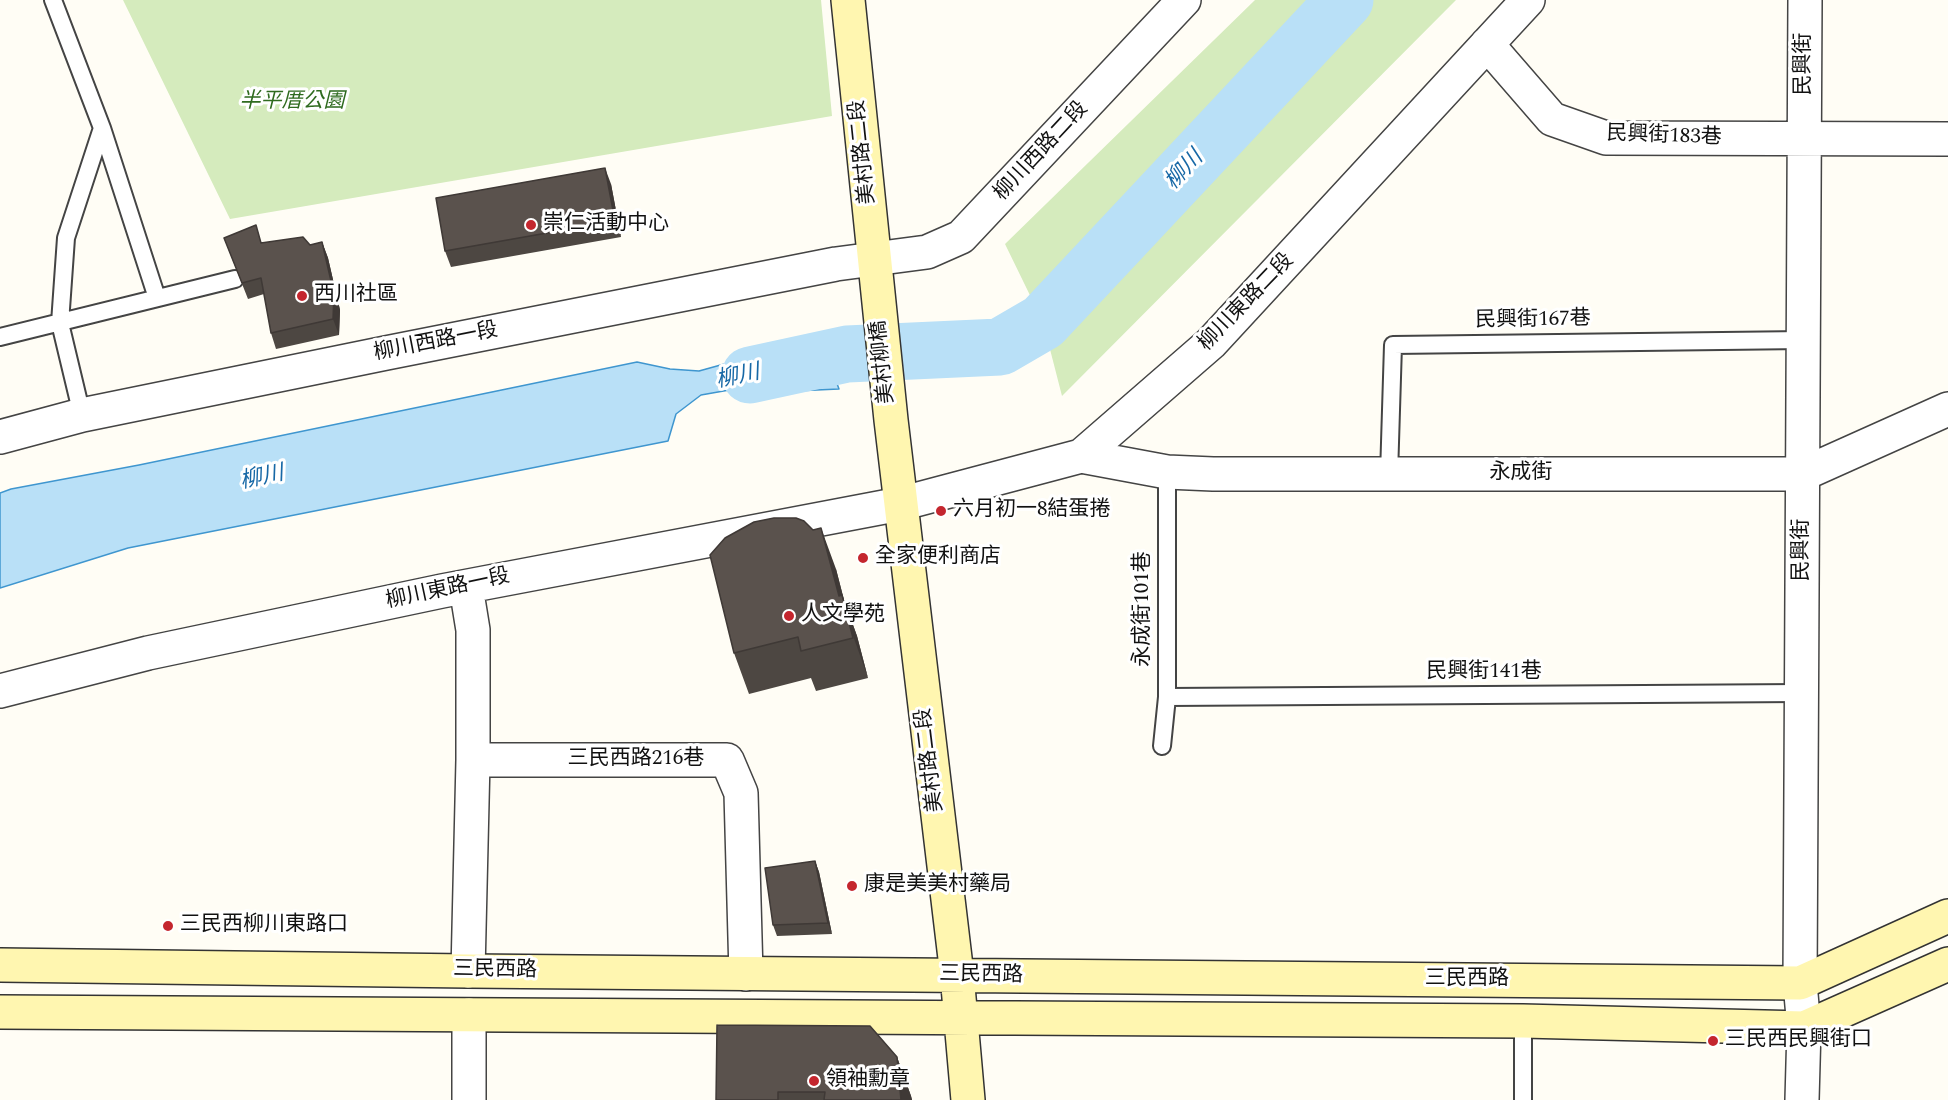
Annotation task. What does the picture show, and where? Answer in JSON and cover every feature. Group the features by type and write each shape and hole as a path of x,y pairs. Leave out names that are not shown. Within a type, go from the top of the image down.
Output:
{"street":[{"name":"美村路二段","path":"848,0 878,304"},
{"name":"柳川西路二段","path":"874,258 927,252 961,237 1184,0"},
{"name":"柳川東路二段","path":"900,504 1081,456 1211,343 1528,0"},
{"name":"民興街","path":"1802,1100 1804,1028 1800,983 1805,0"},
{"name":"民興街183巷","path":"1487,45 1552,119 1606,138 1948,139"},
{"name":"柳川西路一段","path":"0,438 82,415 874,258"},
{"name":"美村柳橋","path":"878,304 891,420"},
{"name":"永成街","path":"1081,456 1167,472 1389,475 1803,474 1948,409"},
{"name":"美村路二段","path":"891,420 957,975 968,1100"},
{"name":"柳川東路一段","path":"0,692 148,653 466,587 900,504"},
{"path":"466,587 473,630 473,760 468,971"},
{"name":"三民西路216巷","path":"473,760 726,760 741,793 746,974"},
{"name":"三民西路","path":"0,965 1800,983 1948,916"},
{"name":"三民西路","path":"0,1012 1523,1021 1804,1028 1948,964"},
{"path":"469,1015 469,1100"}],"lane":[{"path":"53,0 102,128 157,298"},
{"path":"82,415 60,323 66,238 102,128"},
{"path":"0,338 235,279"},
{"name":"民興街167巷","path":"1389,475 1393,345 1804,340"},
{"name":"永成街101巷","path":"1162,746 1167,697 1167,472"},
{"name":"民興街141巷","path":"1167,697 1802,693"},
{"path":"1523,1021 1523,1100"}],"green space":[{"name":"半平厝公園","path":"123,0 821,0 832,116 230,219"},
{"path":"1255,0 1456,0 1062,396 1043,322 1005,244"}],"water":[{"path":"823,346 839,389 772,392 735,389 701,395 676,414 668,441 128,548 0,588 0,493 11,489 139,465 637,362 670,369 699,371 735,361"}],"building":[{"name":"崇仁活動中心","path":"605,168 615,221 445,251 436,198"},
{"name":"西川社區","path":"256,225 261,243 303,237 310,245 322,242 334,294 333,319 271,333 261,278 242,283 224,238"},
{"name":"人文學苑","path":"774,518 796,518 804,521 813,530 821,528 853,638 801,651 798,637 734,653 710,555 725,538 754,522"},
{"path":"815,861 828,923 773,925 765,868"},
{"path":"717,1025 870,1026 897,1057 901,1100 824,1100 825,1092 778,1092 778,1100 716,1100"}],"waterway":[{"name":"柳川","path":"750,375 847,354 1000,347 1043,322 1345,0"}],"place":[{"name":"崇仁活動中心","path":"531,225"},
{"name":"西川社區","path":"302,296"},
{"name":"六月初一8結蛋捲","path":"941,511"},
{"name":"全家便利商店","path":"863,558"},
{"name":"人文學苑","path":"789,616"},
{"name":"康是美美村藥局","path":"852,886"},
{"name":"三民西柳川東路口","path":"168,926"},
{"name":"三民西民興街口","path":"1713,1041"},
{"name":"領袖勳章","path":"814,1081"}]}
